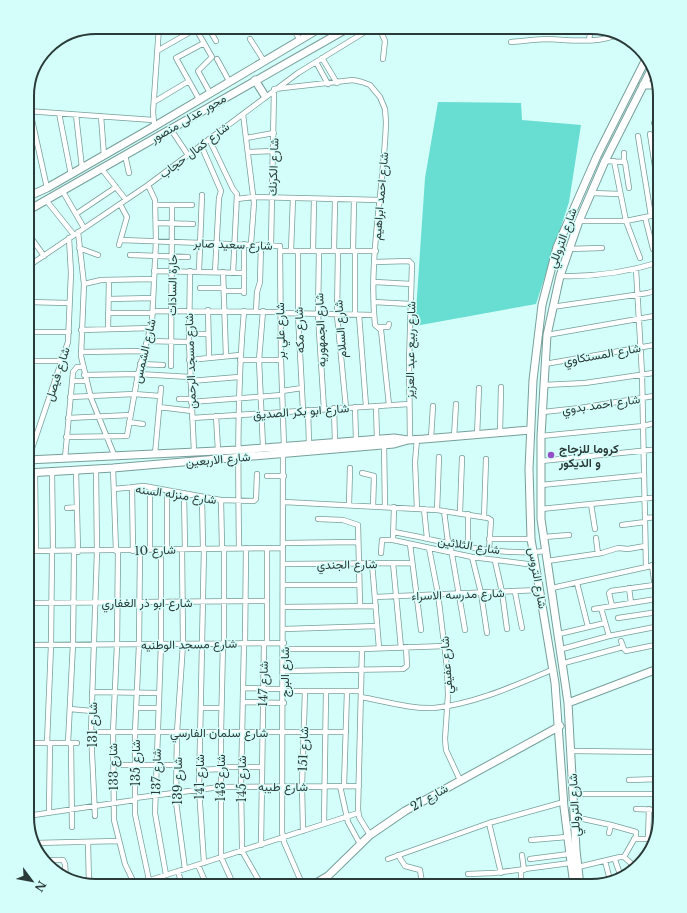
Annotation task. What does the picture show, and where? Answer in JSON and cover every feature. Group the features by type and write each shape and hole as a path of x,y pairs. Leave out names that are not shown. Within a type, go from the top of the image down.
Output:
{"street":[{"path":"34,111 101,116 154,123 158,34"},
{"path":"157,51 187,34"},
{"path":"200,34 212,58 198,71 210,93"},
{"path":"212,34 216,41"},
{"path":"296,34 300,40"},
{"name":"محور عدلى منصور","path":"34,194 104,156 154,123 200,99 311,34"},
{"name":"محور عدلى منصور","path":"34,207 337,34"},
{"name":"شارع كمال حجاب","path":"73,236 148,185 274,89 361,34"},
{"path":"382,34 385,41 384,59"},
{"path":"589,40 590,34"},
{"path":"511,42 540,39 589,40 609,37"},
{"path":"250,39 264,61"},
{"path":"200,99 176,58 204,43"},
{"path":"322,58 337,84"},
{"path":"217,59 229,81"},
{"path":"316,62 328,84"},
{"name":"شارع التروللي","path":"530,430 536,346 545,290 562,233 597,156 644,63"},
{"name":"شارع التروللي","path":"541,436 547,335 552,307 568,249 605,161 649,74"},
{"path":"255,80 265,96"},
{"name":"شارع احمد ابراهيم","path":"274,89 337,84 353,80 370,85 380,97 383,104 386,128 375,262 374,315 375,325 381,330 389,405"},
{"path":"154,102 189,81"},
{"path":"643,85 652,85"},
{"name":"شارع الكرنك","path":"271,245 273,222 271,198 274,151 274,89"},
{"path":"59,113 70,175"},
{"path":"243,114 253,197 254,217 251,244"},
{"path":"76,115 82,168"},
{"path":"101,116 104,156"},
{"path":"170,128 188,155"},
{"path":"246,138 274,133"},
{"path":"650,134 653,151"},
{"path":"34,135 47,188"},
{"path":"579,221 626,221 651,216 638,136"},
{"path":"209,139 232,189 237,196 233,273"},
{"path":"201,145 221,190 215,272"},
{"path":"248,152 274,151"},
{"path":"624,152 624,162 629,188"},
{"path":"125,155 129,173"},
{"path":"605,161 624,162"},
{"path":"614,161 626,221 640,258"},
{"path":"101,168 126,200"},
{"name":"شارع الشمس","path":"107,437 127,436 140,364 151,328 153,312 156,223 154,195 148,185"},
{"path":"76,214 116,187"},
{"path":"62,190 84,228"},
{"path":"591,193 620,194"},
{"path":"199,271 202,195"},
{"path":"237,196 335,200 380,200"},
{"path":"291,251 293,198"},
{"path":"313,251 314,199"},
{"path":"46,200 73,236 79,248 84,284 81,330 81,352 84,375 98,417 115,457"},
{"name":"شارع السلام","path":"335,200 338,315 346,408"},
{"path":"354,200 354,251 357,315 366,406"},
{"path":"119,246 127,217 120,204"},
{"path":"155,205 192,205"},
{"name":"حارة السادات","path":"171,366 172,205"},
{"path":"645,217 653,249"},
{"path":"156,223 193,224"},
{"path":"34,263 73,236"},
{"name":"شارع فيصل","path":"34,443 62,361 69,332 70,273 73,236"},
{"name":"شارع سعيد صابر","path":"121,240 279,245 280,251"},
{"path":"34,242 44,256"},
{"path":"200,288 244,292 244,244"},
{"path":"256,311 257,292 260,282 261,244"},
{"path":"79,248 98,255"},
{"path":"568,249 602,248"},
{"path":"280,251 376,251"},
{"name":"شارع علي بر","path":"280,251 280,313 284,450"},
{"name":"شارع مكه","path":"298,251 298,314 302,388 309,444"},
{"name":"شارع الجمهوريه","path":"319,251 318,315 324,409"},
{"path":"130,255 188,257"},
{"name":"شارع ربيع عبد العزيز","path":"375,262 408,261 412,264 409,404 415,462 417,509"},
{"path":"560,276 590,275 636,269 653,264"},
{"path":"636,269 643,398 646,567"},
{"path":"154,271 243,273"},
{"name":"شارع مسجد الرحمن","path":"190,271 188,342 194,452"},
{"path":"223,272 226,356"},
{"path":"84,284 95,281 154,279"},
{"path":"108,329 109,280"},
{"path":"375,282 411,284"},
{"path":"552,307 653,291"},
{"path":"109,298 153,298"},
{"path":"34,302 69,303"},
{"path":"374,302 410,304"},
{"path":"108,313 171,310 224,310 318,315 374,315"},
{"path":"208,310 209,357"},
{"path":"239,548 239,377 244,311"},
{"path":"263,311 259,360 263,447"},
{"path":"547,335 653,317"},
{"path":"379,327 387,327 390,324"},
{"path":"81,330 151,328"},
{"path":"34,332 69,332"},
{"path":"188,334 208,334"},
{"path":"147,341 188,342"},
{"path":"536,346 546,345"},
{"name":"شارع المستكاوي","path":"545,364 653,345"},
{"path":"81,352 144,351"},
{"path":"189,360 226,356 259,360 281,360"},
{"path":"34,360 62,361"},
{"path":"140,364 163,365"},
{"path":"65,458 72,381 75,369 83,367"},
{"path":"544,385 585,383 653,373"},
{"path":"84,375 138,374 190,379 239,377"},
{"path":"72,381 86,381"},
{"path":"500,433 501,387"},
{"path":"155,454 161,388"},
{"path":"179,398 191,400 239,398 282,393 302,388"},
{"path":"477,435 479,388"},
{"path":"70,398 91,398 134,394 160,396"},
{"name":"شارع احمد بدوي","path":"543,412 653,396"},
{"name":"شارع ابو بكر الصديق","path":"192,418 409,404"},
{"path":"454,437 456,404"},
{"path":"376,406 377,439"},
{"path":"431,438 433,406"},
{"path":"159,407 192,411"},
{"path":"355,407 356,440"},
{"path":"334,408 335,442"},
{"path":"68,418 130,415"},
{"path":"216,416 218,450"},
{"path":"129,422 143,424"},
{"path":"541,436 643,426 653,424"},
{"name":"شارع الاربعين","path":"35,473 113,468 238,453 384,445 431,438 530,430"},
{"name":"شارع التروس","path":"530,430 529,487 531,539 554,669 560,726"},
{"name":"شارع التروس","path":"541,436 541,509 547,561 564,663 570,724"},
{"path":"66,437 107,437"},
{"name":"شارع الاربعين","path":"34,460 115,457 218,450 238,453 263,447 284,450 309,444 356,440 399,438 412,440"},
{"path":"384,445 385,507"},
{"name":"شارع البرج","path":"284,450 283,838 300,879"},
{"path":"541,461 653,450"},
{"path":"437,510 440,457"},
{"path":"460,512 462,458"},
{"path":"486,459 486,518"},
{"path":"113,468 117,551"},
{"path":"349,505 350,468"},
{"name":"شارع 131","path":"95,816 91,732 97,551 96,469"},
{"path":"72,827 69,743 76,552 76,470"},
{"path":"50,812 48,743 53,551 52,471"},
{"path":"34,492 35,473"},
{"path":"362,473 374,476 373,506"},
{"name":"شارع منزله السنه","path":"114,489 150,487 221,500 256,500 257,474"},
{"path":"541,485 644,475"},
{"path":"267,476 284,476"},
{"path":"132,487 133,551"},
{"path":"150,487 150,550"},
{"path":"166,490 167,550"},
{"name":"شارع 139","path":"184,493 182,602 183,644 177,732 176,792 177,815 185,869"},
{"name":"شارع 141","path":"202,497 204,602 199,789 204,863"},
{"path":"541,509 653,497"},
{"name":"شارع 143","path":"221,500 224,601 224,643 220,732 221,857 231,879"},
{"path":"284,502 437,510 460,512 486,518 491,520 488,550"},
{"path":"591,504 595,529"},
{"path":"67,508 77,507"},
{"path":"381,553 381,540 394,540 394,507"},
{"path":"424,509 427,538"},
{"path":"444,511 465,630"},
{"path":"468,514 468,546"},
{"path":"622,525 653,518"},
{"path":"318,519 343,520 358,526 360,606"},
{"name":"شارع الثلاثين","path":"394,532 488,550 533,552 546,551"},
{"path":"544,537 569,535"},
{"path":"596,538 598,554"},
{"path":"490,539 531,539"},
{"name":"شارع الثلاثين","path":"394,540 472,557 535,565"},
{"name":"شارع 10","path":"34,551 76,552 204,548 267,548 283,545 358,542"},
{"path":"410,544 411,563 421,630"},
{"path":"547,561 598,554 618,548 628,549 645,546"},
{"name":"شارع 145","path":"246,548 246,601 241,767 242,851 258,879"},
{"name":"شارع 147","path":"261,844 262,732 266,643 267,548"},
{"name":"شارع عفيفي","path":"429,548 438,594 445,646 448,682 448,706 445,729 446,750 449,760 460,780"},
{"name":"شارع 135","path":"140,550 139,645 135,732 135,799 136,827 151,879"},
{"name":"شارع 137","path":"161,550 155,822 166,875"},
{"name":"شارع 133","path":"117,551 117,644 113,732 114,820 118,841 131,879"},
{"path":"472,557 481,593 487,633"},
{"path":"495,560 502,592 507,629"},
{"path":"393,563 400,648"},
{"name":"شارع الجندي","path":"283,564 411,563"},
{"path":"372,564 379,648"},
{"path":"552,588 652,565 653,575"},
{"path":"577,583 588,627"},
{"path":"283,585 359,585"},
{"path":"612,606 610,592 653,585"},
{"path":"629,588 631,603"},
{"name":"شارع مدرسه الاسراء","path":"375,597 540,590"},
{"path":"515,592 522,628"},
{"path":"594,609 653,599"},
{"name":"شارع ابو ذر الغفاري","path":"34,603 267,601"},
{"path":"283,607 376,606"},
{"path":"601,608 609,636"},
{"path":"618,618 653,612"},
{"path":"559,634 605,623"},
{"path":"284,629 377,626"},
{"path":"562,649 609,636 653,627"},
{"path":"621,641 625,651 653,646"},
{"name":"شارع مسجد الوطنيه","path":"34,645 284,643"},
{"path":"284,649 362,649 445,646"},
{"path":"284,671 361,671 405,669 407,666 406,647"},
{"path":"564,663 623,647"},
{"path":"362,649 358,813 370,835"},
{"path":"361,697 420,707 448,706 513,686 554,669"},
{"path":"568,703 653,671"},
{"path":"243,688 305,691 361,691"},
{"name":"شارع 151","path":"303,831 302,786 305,691"},
{"path":"324,824 323,786 326,691"},
{"path":"347,691 342,786 347,817 360,844"},
{"path":"92,692 159,694"},
{"path":"243,702 284,703"},
{"path":"136,708 158,708"},
{"path":"201,708 221,708"},
{"path":"70,709 92,710"},
{"name":"شارع التروللي","path":"570,724 574,817 579,879"},
{"name":"شارع التروللي","path":"560,726 564,805 572,879"},
{"name":"شارع 27","path":"323,879 328,876 370,835 423,800 560,726"},
{"name":"شارع سلمان الفارسي","path":"91,732 346,732"},
{"path":"34,743 77,743"},
{"path":"572,751 653,752"},
{"path":"113,765 177,764"},
{"path":"199,770 262,767"},
{"path":"629,780 653,779"},
{"name":"شارع طيبه","path":"34,815 155,795 220,787 359,786"},
{"path":"573,794 653,794"},
{"path":"388,859 489,823 564,805 574,806"},
{"path":"636,809 653,809"},
{"path":"634,840 648,839 649,809"},
{"path":"151,879 358,813"},
{"path":"574,817 634,831 636,834 624,857 578,867"},
{"path":"489,823 500,872"},
{"path":"609,833 611,825"},
{"path":"531,840 568,837"},
{"path":"40,843 118,841"},
{"path":"88,842 89,878"},
{"path":"530,859 569,854"},
{"path":"398,855 405,866 420,870 421,879"},
{"path":"521,879 522,855"},
{"path":"624,857 631,864"},
{"path":"51,860 63,860 66,871"},
{"path":"615,860 619,872"},
{"path":"605,862 609,876"},
{"path":"468,874 522,870 570,863"},
{"path":"198,865 204,879"},
{"path":"178,871 180,879"}],"shaded area":[{"path":"438,102 521,103 522,120 581,125 569,202 536,304 415,326 425,178"}],"place":[{"name":"كروما للزجاج و الديكور","path":"551,455"}]}
